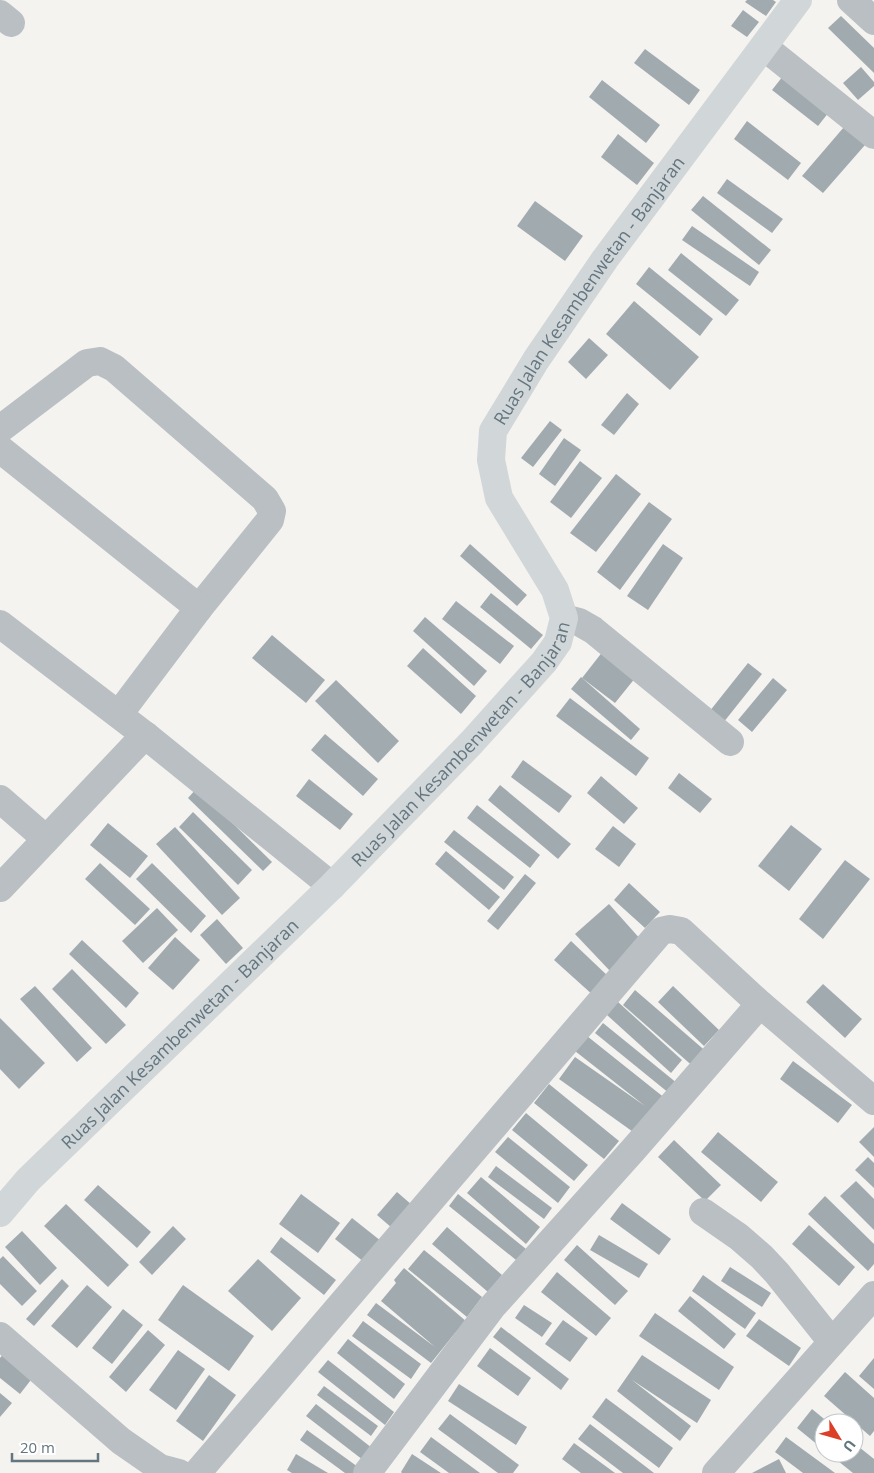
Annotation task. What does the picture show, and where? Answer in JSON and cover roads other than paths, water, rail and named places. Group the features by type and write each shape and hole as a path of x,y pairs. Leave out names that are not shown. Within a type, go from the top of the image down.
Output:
{"main road":[{"name":"Ruas Jalan Kesambenwetan - Banjaran","path":"0,1213 28,1180 332,886 472,742 544,662 558,642 564,618 555,590 499,498 491,460 493,431 536,360 605,259 798,0"}],"street":[{"path":"851,0 874,21"},
{"path":"764,47 874,135"},
{"path":"0,429 87,363 100,360 114,368 265,499 272,511 270,520 199,608 119,714"},
{"path":"0,449 199,608"},
{"path":"564,618 579,622 593,630 730,742"},
{"path":"0,624 119,714 332,886"},
{"path":"0,888 145,735"},
{"path":"0,799 46,839"},
{"path":"197,1473 660,931 670,929 681,931 760,1004 874,1101"},
{"path":"367,1473 492,1307 634,1150 760,1004"},
{"path":"703,1212 739,1237 762,1257 832,1342"},
{"path":"716,1473 874,1295"},
{"path":"0,1336 121,1441 160,1468 179,1473"}]}
